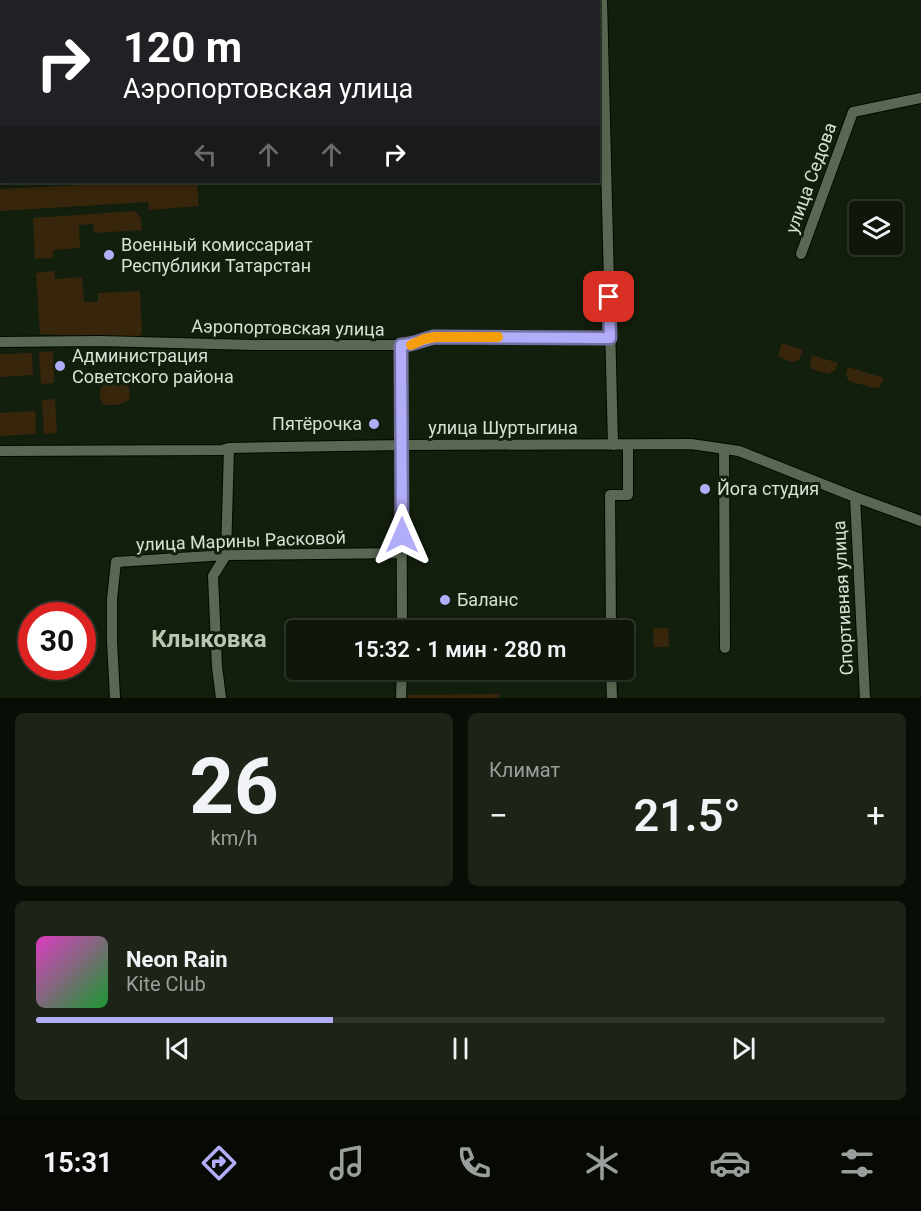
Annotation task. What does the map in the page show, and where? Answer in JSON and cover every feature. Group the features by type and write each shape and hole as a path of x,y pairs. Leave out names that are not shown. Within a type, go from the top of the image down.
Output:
{"street":[{"path":"602,0 613,444"},
{"name":"улица Седова","path":"801,254 853,112 921,98"},
{"name":"Аэропортовская улица","path":"0,342 411,345 435,337 610,338"},
{"path":"401,345 402,620"},
{"path":"611,620 610,495 628,495 628,444"},
{"name":"улица Шуртыгина","path":"0,451 222,450 229,448 401,445 691,444 739,452 921,521"},
{"path":"221,698 217,667 213,576 226,555 229,448"},
{"path":"724,449 726,648"},
{"name":"Спортивная улица","path":"855,497 865,698"},
{"name":"улица Марины Расковой","path":"115,698 111,599 116,562 226,555 402,553"},
{"path":"401,698 402,680"},
{"path":"611,680 612,698"}],"shaded area":[{"path":"124,183 197,183 199,206 149,210 148,202 0,211 0,189"},
{"path":"135,211 141,218 142,230 94,233 93,224 79,225 80,248 53,250 53,258 35,259 33,218"},
{"path":"54,271 55,279 82,277 84,302 98,302 98,293 140,291 142,333 137,338 40,334 36,273"},
{"path":"782,343 803,350 799,360 792,362 778,357"},
{"path":"53,351 54,383 41,384 39,352"},
{"path":"32,353 33,375 0,377 0,354"},
{"path":"812,355 838,363 835,370 829,374 812,369 810,363"},
{"path":"848,367 884,378 880,387 874,388 849,381 846,375"},
{"path":"108,379 126,382 130,394 129,400 117,405 104,405 100,398 100,391"},
{"path":"55,399 57,433 44,434 42,400"},
{"path":"35,411 36,434 0,436 0,413"},
{"path":"653,628 668,628 669,647 654,647"},
{"path":"499,694 499,698 405,698 405,695"}],"slow traffic":[{"path":"411,345 435,337 498,337"}],"place":[{"name":"Военный комиссариат Республики Татарстан","path":"109,255"},
{"name":"Администрация Советского района","path":"60,366"},
{"name":"Пятёрочка","path":"374,424"},
{"name":"Йога студия","path":"705,489"},
{"name":"Баланс","path":"445,600"}],"district":[{"name":"Клыковка","path":"209,639"}],"route":[{"path":"402,535 401,345 411,345 435,337 610,338 609,297"}]}
